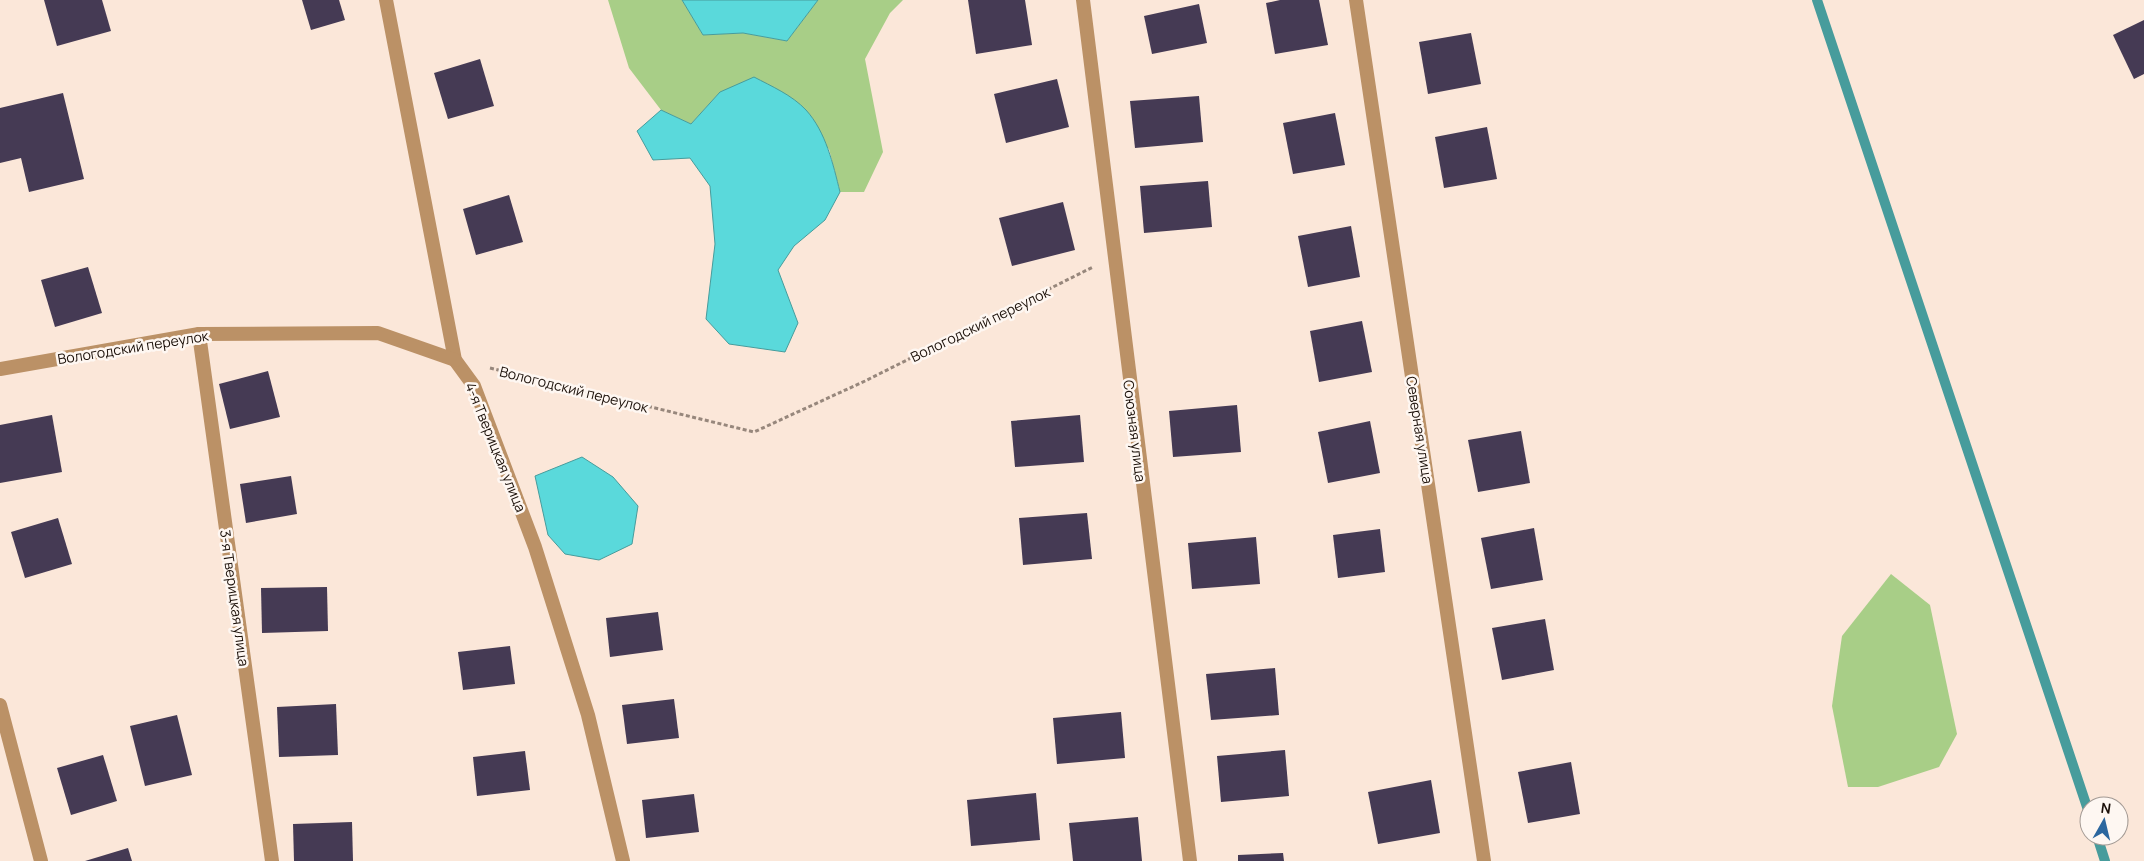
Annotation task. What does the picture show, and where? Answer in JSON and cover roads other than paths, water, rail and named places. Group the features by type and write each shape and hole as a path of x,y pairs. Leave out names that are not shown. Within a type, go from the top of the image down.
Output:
{"street":[{"name":"4-я Тверицкая улица","path":"386,0 455,360 474,386 535,547 588,716 623,861"},
{"name":"Союзная улица","path":"1083,0 1113,256 1190,861"},
{"name":"Северная улица","path":"1356,0 1484,861"},
{"name":"Вологодский переулок","path":"0,369 199,334 378,333 455,360"},
{"name":"3-я Тверицкая улица","path":"199,334 272,861"},
{"path":"0,705 41,861"}],"water":[{"path":"682,0 818,0 787,41 743,33 703,35"},
{"path":"754,77 794,100 813,119 824,138 840,192 825,220 794,246 778,270 798,323 785,352 729,344 706,319 715,244 710,186 690,158 653,160 637,131 661,110 691,124 720,92"},
{"path":"582,457 613,477 638,506 632,544 599,560 565,554 548,535 535,476"}],"waterway":[{"path":"1817,0 2083,796"},
{"path":"2100,846 2105,861"}]}
